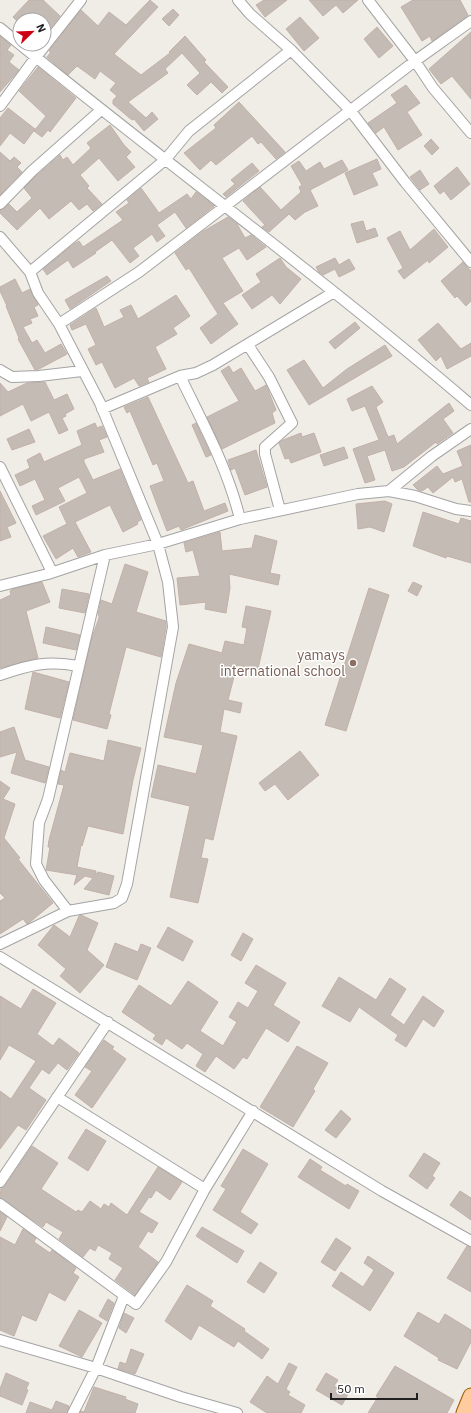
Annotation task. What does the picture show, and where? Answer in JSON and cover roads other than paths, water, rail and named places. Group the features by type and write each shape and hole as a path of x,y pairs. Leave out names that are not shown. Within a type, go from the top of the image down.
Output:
{"main road":[{"path":"464,1413 471,1396"}],"street":[{"path":"0,106 81,0"},
{"path":"238,0 250,14 291,50 350,110 405,182 471,261"},
{"path":"368,0 416,61 433,88 471,133"},
{"path":"59,324 139,272 227,207 350,110 471,21"},
{"path":"0,28 164,160 227,207 334,292 471,405"},
{"path":"30,272 164,160 189,131 291,50"},
{"path":"0,204 32,171 101,110"},
{"path":"0,238 30,272 38,294 59,324 102,409 158,544 168,582 173,627 127,884 122,898 114,903 68,911 0,944"},
{"path":"102,409 180,376 196,373 213,366 334,292"},
{"path":"248,345 269,378 292,423 265,447 265,454 280,510"},
{"path":"0,370 12,377 39,376 82,371"},
{"path":"180,376 224,466 233,491 240,519"},
{"path":"389,491 432,456 471,429"},
{"path":"0,467 52,572"},
{"path":"0,586 52,572 105,555 158,544 240,519 333,498 389,491 415,496 456,509 471,511"},
{"path":"68,911 44,880 36,864 39,823 50,792 78,666 105,555"},
{"path":"0,675 44,662 64,663 78,666"},
{"path":"0,957 382,1191 471,1242"},
{"path":"0,1182 108,1022"},
{"path":"57,1097 205,1189"},
{"path":"0,1204 136,1304 166,1262 205,1189 253,1111"},
{"path":"73,1413 96,1368 124,1296"},
{"path":"0,1340 96,1368 181,1397 237,1413"}],"place":[{"name":"yamays international school","path":"353,663"}]}
